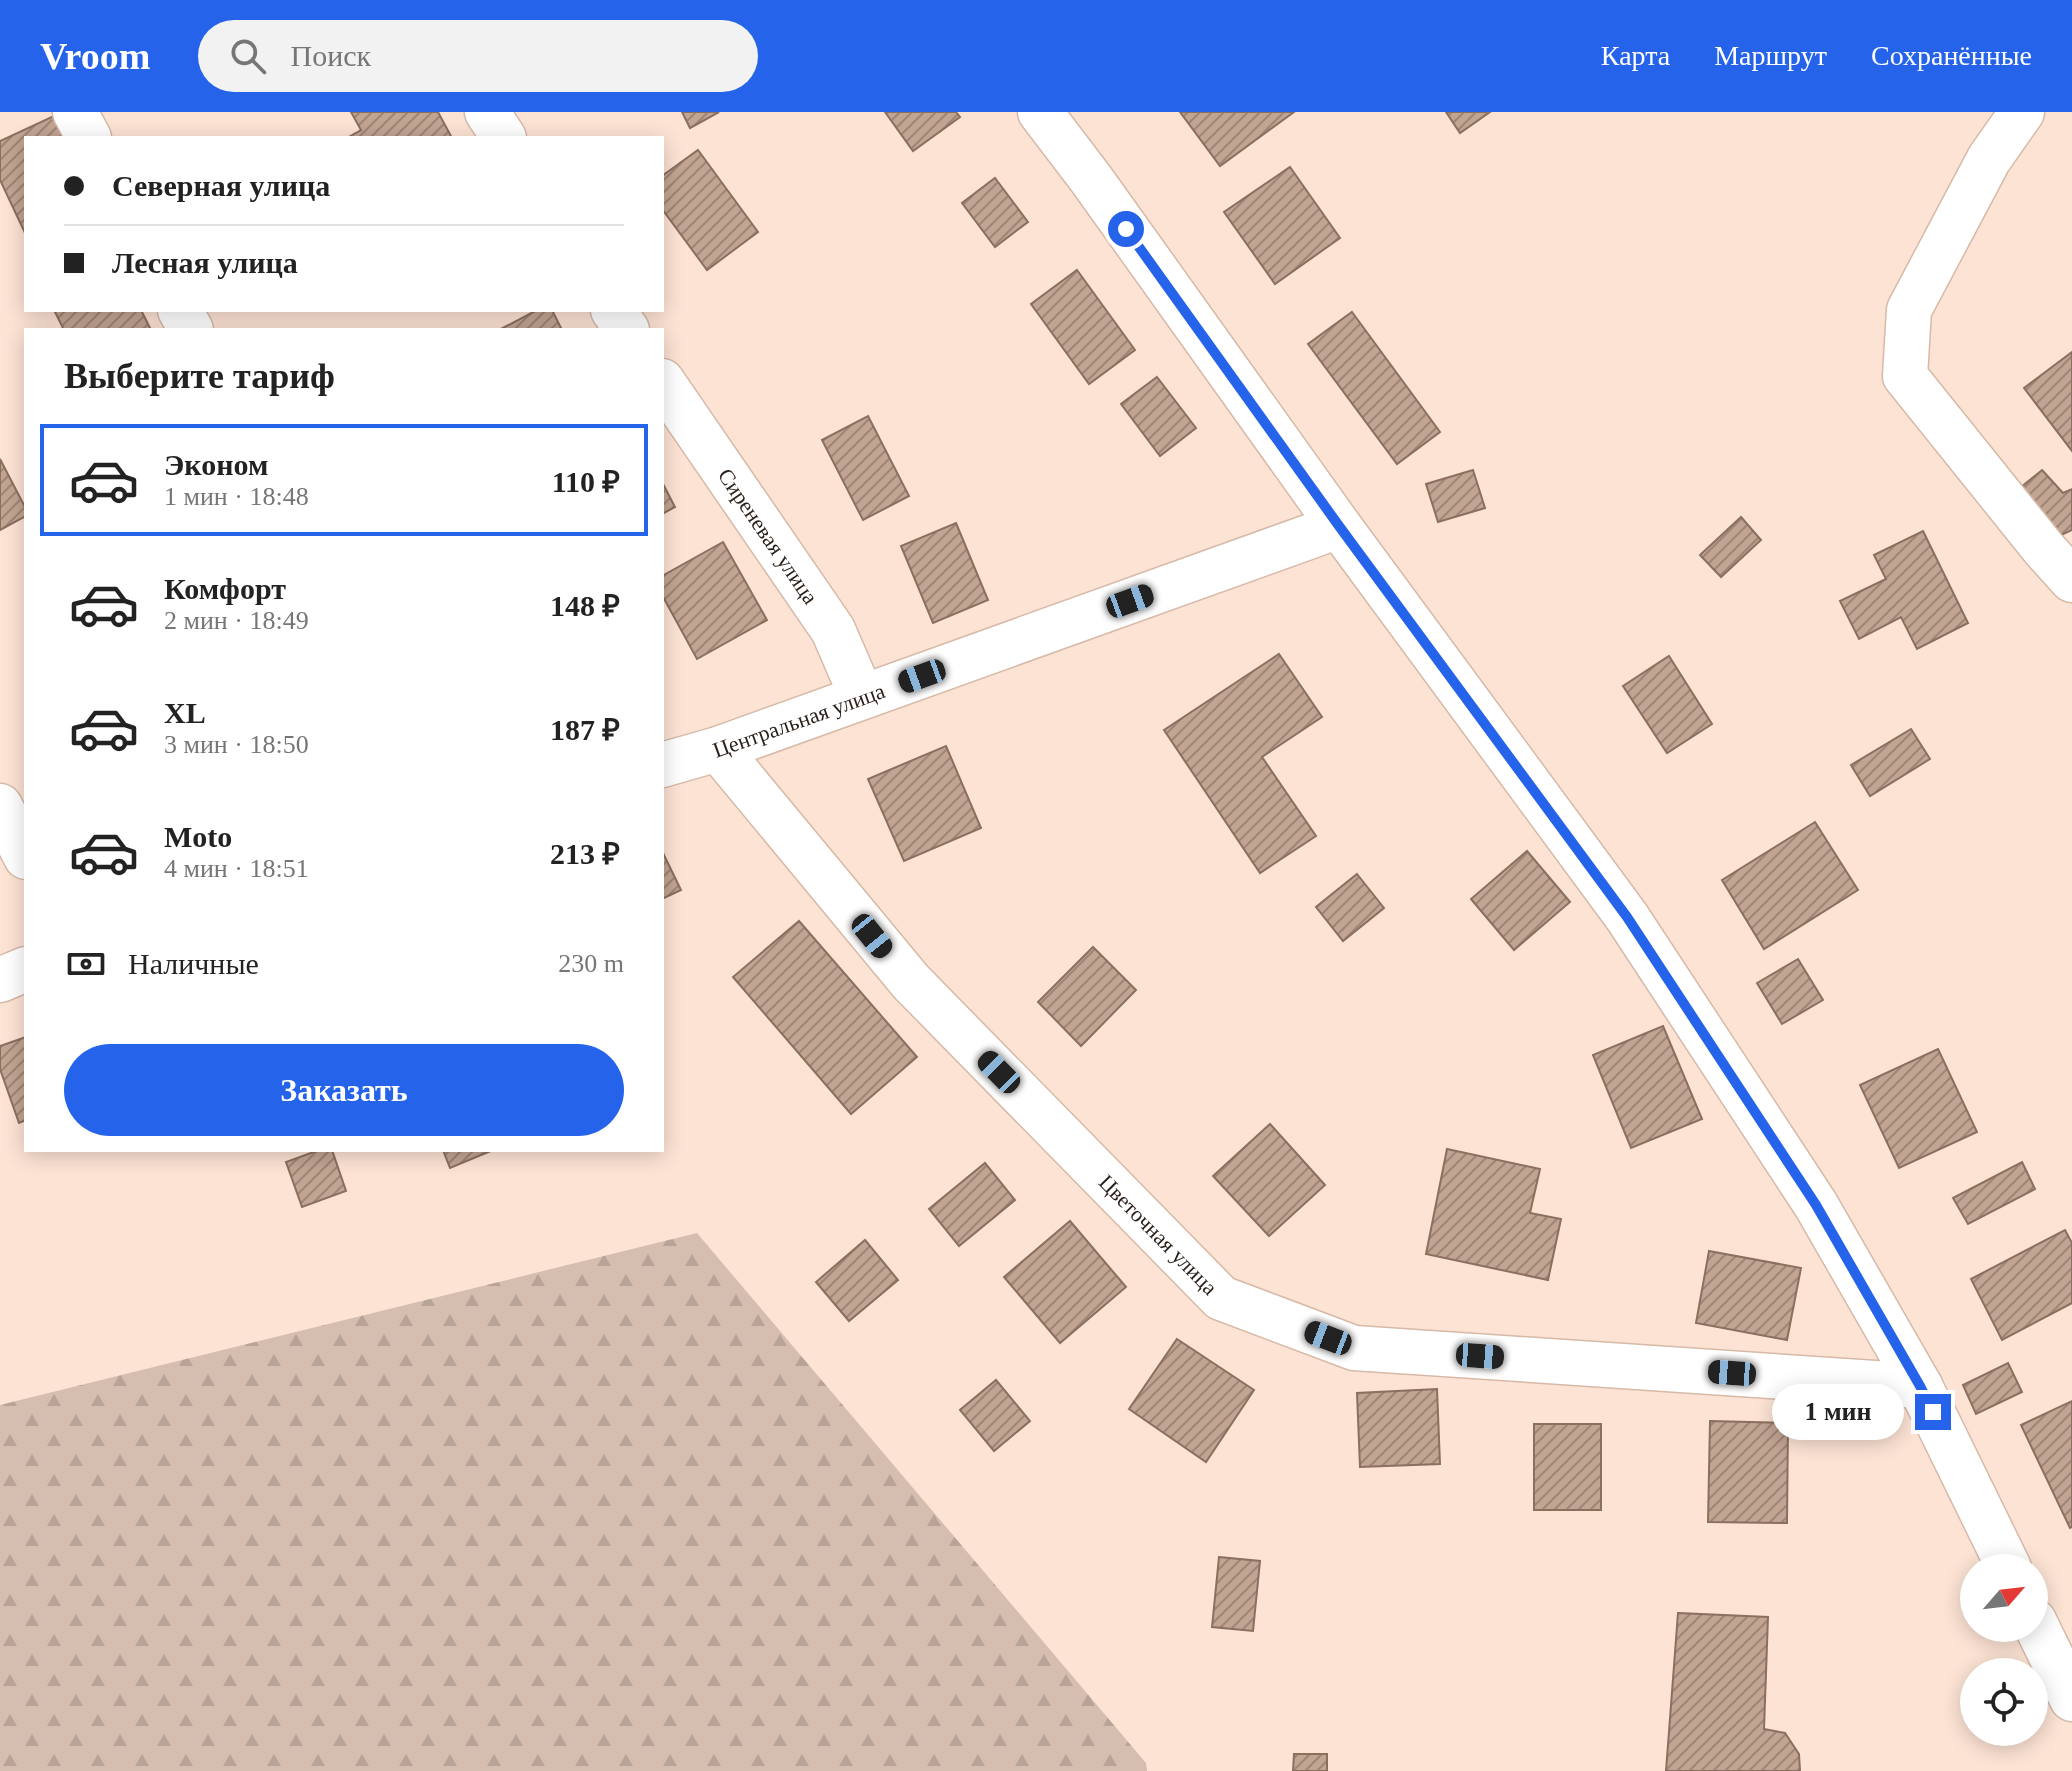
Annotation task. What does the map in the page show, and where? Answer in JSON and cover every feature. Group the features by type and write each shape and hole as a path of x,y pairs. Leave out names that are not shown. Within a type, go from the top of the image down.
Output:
{"street":[{"path":"75,112 88,136"},
{"path":"487,112 503,136"},
{"path":"1040,112 1627,917 1816,1205 1920,1386 2002,1554"},
{"path":"2022,112 1989,159 1909,310 1905,376 2072,580"},
{"name":"Сиреневая улица","path":"664,384 833,630 862,697"},
{"name":"Центральная улица","path":"664,764 718,749 1339,526"},
{"name":"Цветочная улица","path":"718,749 911,982 1221,1298 1354,1348 1920,1386"},
{"path":"0,806 24,853"},
{"path":"0,980 24,970"},
{"path":"2044,1642 2072,1699"}],"green space":[{"path":"697,1233 1146,1763 1147,1771 0,1771 0,1405"}],"building":[{"path":"351,112 438,112 451,136 350,136 361,130"},
{"path":"682,112 719,112 690,128"},
{"path":"885,112 956,112 960,117 913,151"},
{"path":"1180,112 1294,112 1220,166"},
{"path":"1446,112 1490,112 1460,133"},
{"path":"56,115 66,136 24,136 24,231 0,180 0,141"},
{"path":"698,150 758,232 707,270 664,212 664,175"},
{"path":"1290,167 1340,238 1275,284 1224,212"},
{"path":"995,178 1028,222 995,247 962,203"},
{"path":"1077,270 1135,350 1089,384 1031,304"},
{"path":"55,312 142,312 150,328 63,328"},
{"path":"533,312 553,312 561,328 503,328"},
{"path":"1352,312 1440,432 1397,464 1308,344"},
{"path":"2072,352 2072,451 2024,388"},
{"path":"1157,377 1196,428 1160,456 1121,404"},
{"path":"868,416 909,496 863,520 822,440"},
{"path":"0,459 24,505 24,517 0,530"},
{"path":"1473,470 1485,508 1438,522 1426,484"},
{"path":"2042,470 2063,493 2072,489 2072,530 2057,537 2020,488"},
{"path":"664,486 675,507 664,513"},
{"path":"1741,517 1761,540 1721,577 1700,555"},
{"path":"956,523 988,600 933,623 901,546"},
{"path":"1923,531 1968,623 1917,649 1901,617 1859,639 1840,601 1886,579 1874,555"},
{"path":"723,542 767,620 697,659 664,599 664,575"},
{"path":"1279,654 1322,717 1262,757 1316,836 1260,873 1164,730"},
{"path":"1669,656 1712,724 1667,753 1623,686"},
{"path":"1911,729 1930,759 1870,796 1851,765"},
{"path":"946,746 981,828 904,861 868,779"},
{"path":"1815,822 1858,890 1764,949 1722,880"},
{"path":"1527,851 1570,902 1514,950 1471,899"},
{"path":"664,855 681,890 664,898"},
{"path":"1357,874 1384,908 1343,941 1316,907"},
{"path":"799,921 917,1057 851,1114 733,977"},
{"path":"1093,947 1136,990 1081,1046 1038,1002"},
{"path":"1798,959 1823,1000 1782,1024 1757,983"},
{"path":"1663,1026 1702,1119 1631,1148 1593,1055"},
{"path":"24,1038 24,1121 19,1123 0,1069 0,1046"},
{"path":"1938,1049 1977,1132 1899,1168 1860,1085"},
{"path":"1270,1124 1325,1185 1269,1236 1213,1176"},
{"path":"1447,1149 1540,1169 1530,1213 1561,1219 1548,1280 1426,1254"},
{"path":"314,1152 333,1152 346,1191 302,1207 286,1162"},
{"path":"444,1152 488,1152 450,1168"},
{"path":"2022,1162 2035,1189 1968,1224 1953,1198"},
{"path":"985,1163 1015,1200 959,1246 929,1209"},
{"path":"1070,1221 1126,1287 1060,1343 1004,1277"},
{"path":"2065,1230 2072,1243 2072,1303 2002,1340 1971,1279"},
{"path":"865,1240 898,1280 849,1321 816,1282"},
{"path":"1709,1251 1801,1268 1787,1340 1696,1323"},
{"path":"1177,1339 1254,1390 1206,1462 1129,1409"},
{"path":"2008,1363 2022,1392 1976,1414 1963,1385"},
{"path":"996,1380 1030,1421 994,1451 960,1410"},
{"path":"1437,1389 1440,1464 1360,1467 1357,1393"},
{"path":"2072,1401 2072,1527 2070,1528 2021,1425"},
{"path":"1710,1421 1788,1423 1787,1523 1708,1522"},
{"path":"1534,1424 1601,1424 1601,1510 1534,1510"},
{"path":"1219,1557 1260,1561 1253,1631 1212,1627"},
{"path":"1678,1613 1768,1617 1764,1729 1785,1733 1799,1754 1800,1771 1666,1771"},
{"path":"1294,1754 1327,1754 1327,1771 1293,1771"}],"route":[{"path":"1126,229 1339,526 1627,917 1816,1205 1933,1412"}]}
